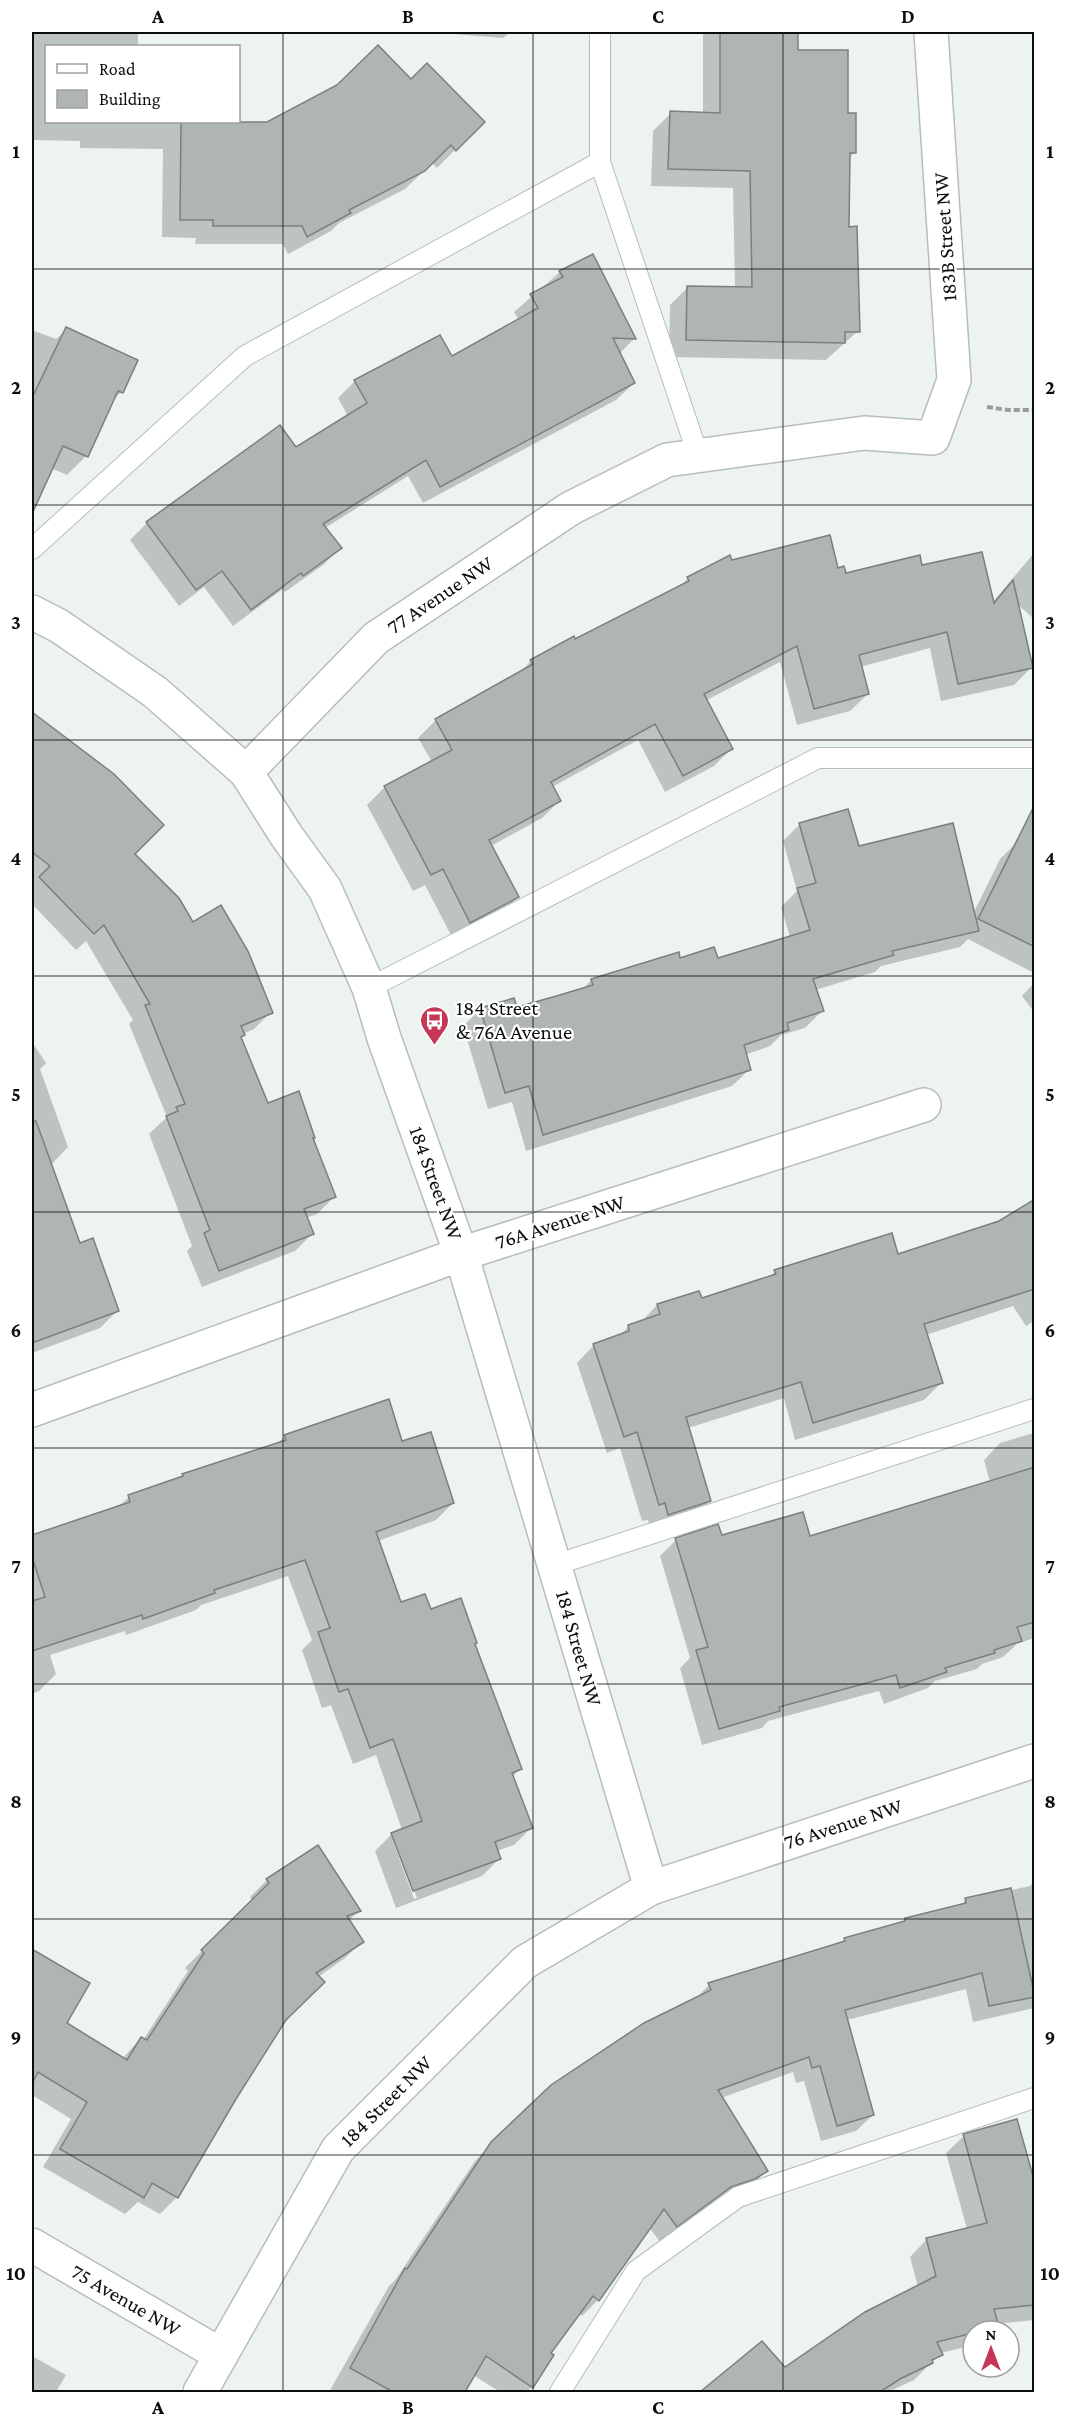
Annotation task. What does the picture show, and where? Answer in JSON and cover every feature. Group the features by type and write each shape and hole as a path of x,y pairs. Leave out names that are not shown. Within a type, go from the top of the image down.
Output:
{"street":[{"name":"183B Street NW","path":"931,32 954,380 933,438"},
{"name":"77 Avenue NW","path":"246,772 376,638 571,508 667,460 864,434 933,438"},
{"path":"32,612 59,627 155,692 246,772"},
{"name":"184 Street NW","path":"200,2392 338,2149 525,1962 651,1888 461,1254 384,1038 369,988 325,889 285,835 246,772"},
{"name":"76A Avenue NW","path":"32,1410 461,1254 924,1105"},
{"name":"76 Avenue NW","path":"651,1888 1035,1761"},
{"name":"75 Avenue NW","path":"32,2246 221,2355"}],"lane":[{"path":"600,32 600,162 698,455"},
{"path":"32,549 245,356 600,162"},
{"path":"369,988 818,758 1035,758"},
{"path":"555,1565 1035,1409"},
{"path":"560,2392 636,2271 738,2197 1035,2098"}],"building":[{"path":"720,32 798,32 798,50 848,50 848,113 856,113 856,153 850,153 849,227 857,226 860,332 845,332 845,343 686,340 687,286 752,287 750,171 668,169 670,111 720,113"},
{"path":"378,45 411,79 427,63 485,122 456,151 451,145 425,171 349,210 351,213 307,237 302,226 213,226 213,220 180,220 181,123 267,122 337,85"},
{"path":"593,254 636,339 613,338 635,383 440,487 426,460 323,524 342,548 303,576 301,573 251,610 222,571 196,590 146,522 280,425 296,447 367,403 354,380 440,335 452,356 538,308 530,294 563,277 559,271"},
{"path":"66,327 138,360 123,393 118,391 88,457 63,446 32,514 32,398"},
{"path":"830,535 838,568 844,566 846,573 920,555 922,565 982,552 994,603 1013,580 1033,668 958,684 947,632 859,655 869,694 814,709 797,646 704,694 733,749 683,776 655,724 551,782 561,801 489,840 519,897 470,923 443,869 431,875 384,786 452,750 435,719 533,664 530,660 574,636 575,639 689,581 687,577 730,555 732,560"},
{"path":"32,712 114,774 164,825 135,854 179,898 193,922 221,905 248,951 273,1013 241,1026 245,1035 241,1037 268,1103 299,1091 315,1138 313,1138 336,1197 304,1209 314,1234 219,1271 204,1233 210,1230 166,1116 178,1111 176,1107 185,1104 145,1005 150,1004 104,925 94,934 39,877 50,866 32,852"},
{"path":"1035,804 1035,947 978,919"},
{"path":"848,809 859,846 953,823 979,931 892,951 894,955 813,979 824,1011 787,1023 789,1030 744,1045 751,1070 543,1135 529,1086 505,1093 480,1008 514,998 517,1007 553,997 593,985 591,979 679,952 680,958 714,947 718,958 810,930 797,888 816,883 799,823"},
{"path":"36,1121 80,1243 93,1238 119,1311 32,1343 32,1122"},
{"path":"1035,1199 1035,1289 924,1324 943,1383 813,1423 801,1382 686,1417 711,1501 668,1515 665,1503 659,1505 637,1432 624,1437 593,1344 629,1331 628,1325 660,1314 657,1304 699,1291 702,1298 776,1274 774,1270 892,1233 898,1254 999,1221"},
{"path":"389,1399 402,1441 431,1432 454,1503 376,1532 401,1602 425,1594 431,1609 461,1598 477,1643 475,1644 522,1769 512,1773 533,1828 495,1842 501,1859 413,1891 391,1833 422,1821 393,1739 370,1748 348,1689 339,1692 318,1632 330,1628 305,1560 214,1590 215,1593 143,1619 142,1615 32,1651 32,1601 45,1597 32,1557 32,1535 130,1502 128,1495 183,1476 182,1474 286,1440 284,1435"},
{"path":"1035,1467 1035,1622 1017,1627 1022,1641 994,1650 995,1653 945,1668 947,1672 900,1688 896,1675 779,1707 780,1711 719,1729 696,1650 708,1647 675,1538 718,1524 722,1535 803,1512 810,1536"},
{"path":"318,1845 361,1911 347,1916 364,1942 316,1973 325,1982 286,2020 178,2198 152,2183 144,2198 60,2149 87,2102 38,2072 32,2084 32,1949 90,1983 67,2023 127,2060 141,2037 147,2040 204,1953 201,1950 269,1883 266,1879"},
{"path":"1011,1888 1035,1997 989,2006 982,1973 845,2010 874,2115 837,2126 820,2066 812,2068 809,2057 718,2090 768,2171 755,2179 731,2187 677,2227 664,2209 599,2301 593,2296 551,2353 554,2355 533,2388 486,2356 465,2392 393,2392 350,2368 405,2268 407,2269 491,2142 551,2085 644,2023 711,1990 708,1983 845,1941 844,1938 905,1921 905,1918 966,1903 965,1898"},
{"path":"1017,2119 1035,2183 1035,2305 994,2309 997,2319 961,2319 961,2336 937,2342 943,2355 932,2360 933,2363 900,2379 880,2392 700,2392 762,2341 785,2367 865,2312 936,2276 926,2238 987,2223 963,2134"}],"place":[{"name":"184 Street & 76A Avenue","path":"435,1046"}]}
